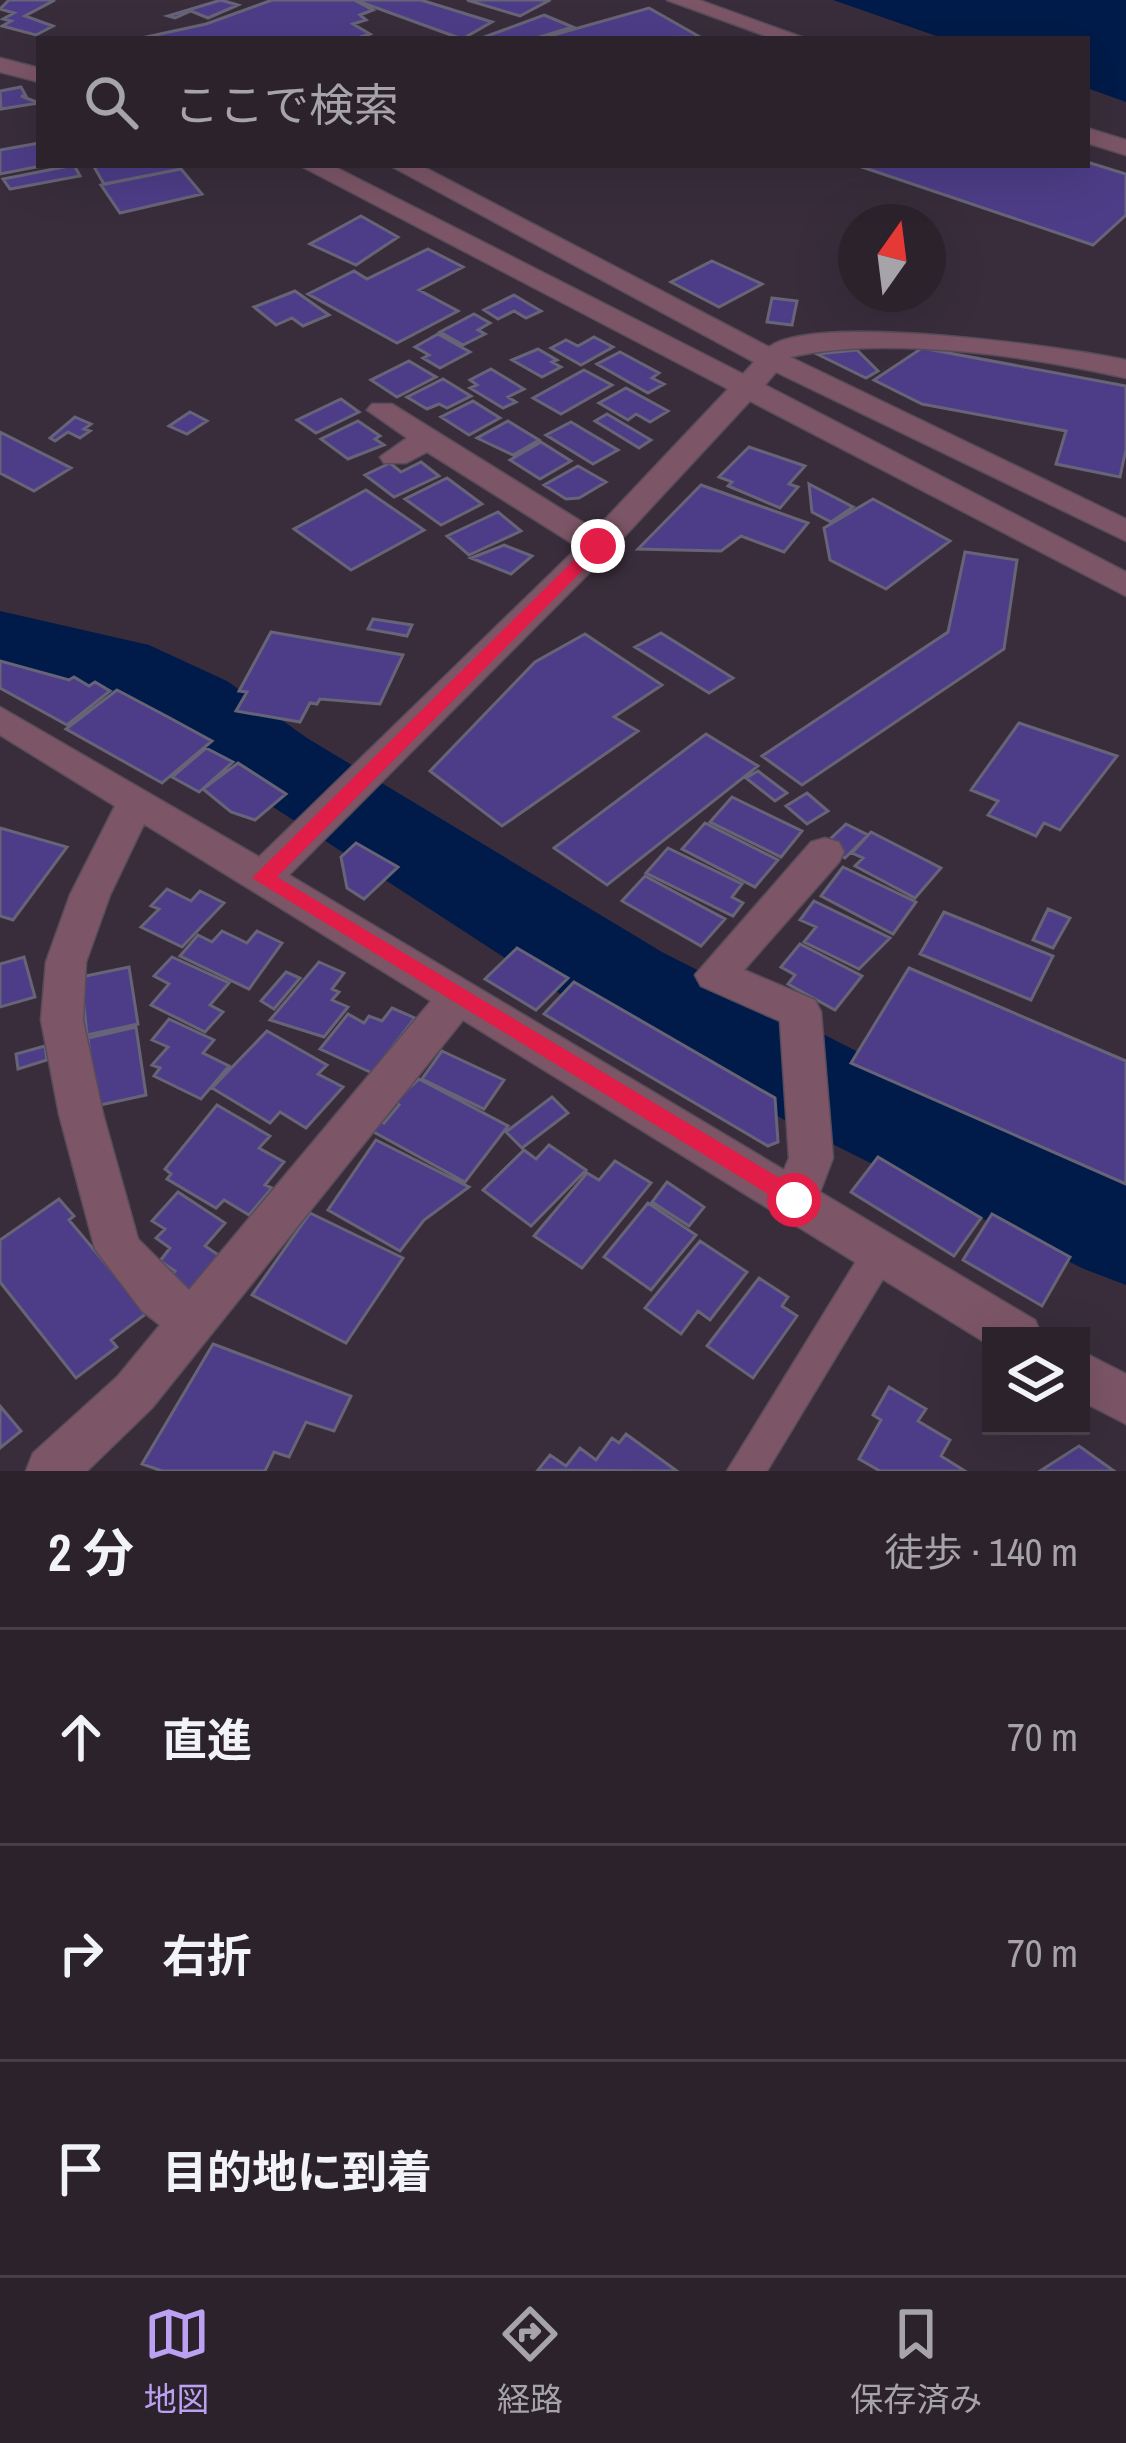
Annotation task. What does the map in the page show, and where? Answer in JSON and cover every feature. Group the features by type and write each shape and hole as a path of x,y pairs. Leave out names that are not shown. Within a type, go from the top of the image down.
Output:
{"street":[{"path":"678,0 787,36"},
{"path":"0,40 36,49"},
{"path":"0,65 36,74"},
{"path":"1090,136 1126,148"},
{"path":"317,168 1126,585"},
{"path":"407,168 771,359 1126,531"},
{"path":"412,213 455,193"},
{"path":"262,878 598,546 783,348 852,342 965,342 1055,352 1126,369"},
{"path":"382,410 598,546"},
{"path":"395,458 428,439"},
{"path":"929,484 973,455"},
{"path":"0,719 1003,1327"},
{"path":"135,803 90,895 66,962 62,1020 80,1114 118,1249 159,1296 193,1321"},
{"path":"794,1200 811,1158 800,1012 715,975 825,852"},
{"path":"50,1471 135,1392 458,997"},
{"path":"1090,1379 1126,1401"}],"lane":[{"path":"746,1471 880,1252"}],"water":[{"path":"833,0 1126,0 1126,102 1090,89 1090,36 936,36"}],"building":[{"path":"9,0 55,0 25,16 53,26 36,35 2,26 11,21 3,19 14,13 0,9"},
{"path":"221,0 238,5 208,18 191,11 168,16"},
{"path":"272,0 354,0 373,10 360,15 366,20 353,24 370,34 364,36 151,36 206,24"},
{"path":"355,0 421,0 492,22 467,36 454,36"},
{"path":"467,0 545,0 548,1 520,16"},
{"path":"649,8 698,36 550,36"},
{"path":"544,15 573,27 543,36 487,36"},
{"path":"21,87 26,96 21,96 36,103 1,109 0,91"},
{"path":"36,144 36,167 0,174 0,150"},
{"path":"1090,163 1126,174 1126,215 1093,245 865,168 1090,168"},
{"path":"59,168 76,168 80,176 10,189 3,179"},
{"path":"95,168 181,169 104,184"},
{"path":"181,169 202,194 120,213 101,185"},
{"path":"361,216 398,237 356,265 310,244"},
{"path":"428,249 463,267 419,290 458,311 397,343 308,294 354,271 367,279"},
{"path":"712,261 762,284 719,307 671,282"},
{"path":"295,291 329,315 303,326 292,318 276,325 254,307"},
{"path":"514,295 541,311 526,318 514,311 498,319 484,310"},
{"path":"772,298 797,301 792,325 767,322"},
{"path":"474,314 490,323 478,330 485,334 463,345 440,332"},
{"path":"438,334 470,352 440,368 415,347"},
{"path":"594,337 613,347 581,365 551,348 566,340 578,346"},
{"path":"922,348 1126,386 1126,449 1120,477 1056,464 1066,431 922,404 874,380"},
{"path":"538,349 561,367 542,377 512,360"},
{"path":"857,350 878,371 866,378 817,354"},
{"path":"620,352 659,373 652,378 664,384 648,393 597,364"},
{"path":"409,361 436,377 397,397 371,380"},
{"path":"491,369 524,389 508,397 516,402 503,408 470,388 477,385 470,380"},
{"path":"584,370 612,385 561,414 533,398"},
{"path":"443,379 471,396 447,408 439,404 427,409 407,397"},
{"path":"626,388 668,411 650,422 636,414 628,420 599,403"},
{"path":"341,399 359,412 316,433 297,420"},
{"path":"473,401 500,418 469,435 441,417"},
{"path":"190,412 207,421 187,434 169,426"},
{"path":"607,414 651,440 639,448 595,421"},
{"path":"75,417 91,424 84,429 90,431 80,438 68,432 55,441 50,438"},
{"path":"358,421 380,436 375,439 384,445 348,459 321,439"},
{"path":"508,421 539,440 513,455 477,438"},
{"path":"571,422 618,450 593,464 546,435"},
{"path":"0,432 71,468 34,491 0,473"},
{"path":"541,442 571,461 540,479 510,460"},
{"path":"749,447 805,466 789,484 798,487 780,508 728,486 732,482 719,477"},
{"path":"421,462 439,476 394,497 365,475 390,463 401,472"},
{"path":"578,466 606,482 579,498 566,499 544,485"},
{"path":"447,478 482,504 441,525 405,499"},
{"path":"809,484 853,507 831,522 812,512"},
{"path":"701,485 808,523 784,552 741,536 721,551 638,549"},
{"path":"366,490 424,530 351,570 294,529"},
{"path":"873,499 950,541 886,589 830,560 824,528"},
{"path":"498,512 521,531 469,555 447,536"},
{"path":"504,545 532,556 511,574 471,558"},
{"path":"965,552 1017,560 1004,649 802,785 762,756 948,632"},
{"path":"373,619 412,625 407,636 368,629"},
{"path":"271,632 403,655 380,704 320,699 310,703 300,722 236,711 247,692 239,691"},
{"path":"661,633 733,678 709,693 635,647"},
{"path":"585,634 662,685 614,717 638,731 502,826 430,771 535,662"},
{"path":"0,661 69,680 74,677 89,686 95,682 110,691 67,725 0,688"},
{"path":"117,690 212,741 162,783 66,729"},
{"path":"1019,723 1117,756 1060,830 1044,823 1036,836 988,815 998,801 971,790"},
{"path":"706,734 758,766 607,885 554,848"},
{"path":"206,748 233,762 199,792 172,777"},
{"path":"238,763 286,794 255,820 231,812 203,789"},
{"path":"758,771 787,793 775,801 746,778"},
{"path":"807,793 828,811 807,824 786,806"},
{"path":"732,797 802,831 781,857 710,822"},
{"path":"705,823 778,860 755,887 682,849"},
{"path":"846,824 868,835 845,858 823,846"},
{"path":"0,828 67,847 13,920 0,916"},
{"path":"871,832 941,868 915,898 855,866 863,858 852,853"},
{"path":"356,843 398,867 364,899 347,888 341,857"},
{"path":"668,848 742,884 732,897 743,903 733,916 646,873"},
{"path":"843,867 916,902 893,934 821,896"},
{"path":"645,876 725,919 701,946 622,901"},
{"path":"167,889 191,901 200,891 224,903 182,947 141,927 159,909 151,906"},
{"path":"814,901 890,938 859,969 804,942 816,927 800,920"},
{"path":"1048,909 1070,918 1053,948 1033,940"},
{"path":"944,912 1053,956 1031,1000 920,954"},
{"path":"222,931 247,943 257,931 282,943 249,989 180,956 198,935 212,942"},
{"path":"800,944 862,976 835,1010 788,984 795,975 781,967"},
{"path":"517,948 568,978 536,1010 485,979"},
{"path":"24,957 35,997 0,1007 0,964"},
{"path":"172,957 229,983 210,1005 223,1012 205,1032 151,1005 169,984 154,976"},
{"path":"319,962 344,973 332,989 339,992 332,1000 348,1007 324,1037 270,1020"},
{"path":"129,967 138,1024 87,1035 81,977"},
{"path":"909,968 1126,1061 1126,1184 851,1063"},
{"path":"286,972 300,978 274,1009 261,1001"},
{"path":"574,982 775,1098 778,1142 768,1146 544,1014"},
{"path":"392,1008 415,1018 372,1073 320,1049 348,1014 364,1023 369,1016 382,1021"},
{"path":"169,1019 214,1040 203,1053 229,1066 201,1099 154,1076 160,1068 152,1065 168,1047 152,1040"},
{"path":"136,1027 146,1095 96,1106 88,1038"},
{"path":"267,1031 327,1065 318,1074 343,1087 306,1128 280,1112 270,1123 212,1088"},
{"path":"45,1046 47,1060 18,1069 16,1054"},
{"path":"442,1051 504,1080 484,1109 422,1079"},
{"path":"419,1079 508,1126 465,1182 370,1130 380,1120 384,1123 399,1105 394,1102"},
{"path":"552,1097 568,1113 522,1148 506,1132"},
{"path":"217,1105 270,1136 259,1148 284,1162 265,1185 272,1188 249,1215 224,1200 216,1208 167,1179 171,1174 165,1169"},
{"path":"376,1140 469,1187 424,1220 400,1251 328,1210"},
{"path":"549,1145 586,1170 531,1226 483,1190 524,1150 536,1159"},
{"path":"878,1157 981,1218 954,1256 851,1192"},
{"path":"615,1161 651,1183 582,1268 534,1236 587,1173 599,1180"},
{"path":"667,1182 704,1207 689,1226 652,1202"},
{"path":"178,1192 225,1223 205,1246 220,1256 186,1296 165,1283 175,1271 160,1261 170,1248 156,1238 165,1229 152,1221"},
{"path":"59,1199 74,1216 69,1220 147,1313 111,1340 117,1347 76,1378 0,1282 0,1240"},
{"path":"648,1203 696,1235 651,1290 604,1257"},
{"path":"310,1213 403,1258 346,1343 252,1295"},
{"path":"992,1214 1070,1257 1042,1306 963,1260"},
{"path":"700,1241 747,1272 710,1320 698,1311 681,1334 645,1308"},
{"path":"759,1278 788,1297 782,1306 797,1316 753,1378 707,1346"},
{"path":"213,1344 351,1396 334,1431 306,1422 289,1457 274,1452 265,1471 162,1471 142,1464"},
{"path":"889,1387 926,1409 918,1421 950,1440 941,1456 965,1471 880,1471 859,1459 881,1420 873,1415"},
{"path":"0,1406 21,1431 0,1448"},
{"path":"626,1434 677,1471 538,1470 550,1455 566,1466 580,1448 596,1460 612,1438 619,1443"},
{"path":"1079,1446 1114,1471 1040,1471"}],"waterway":[{"path":"0,640 117,666 195,703 274,762 625,982 829,1090 1126,1232"}],"route":[{"path":"598,546 262,878 794,1200"}]}
